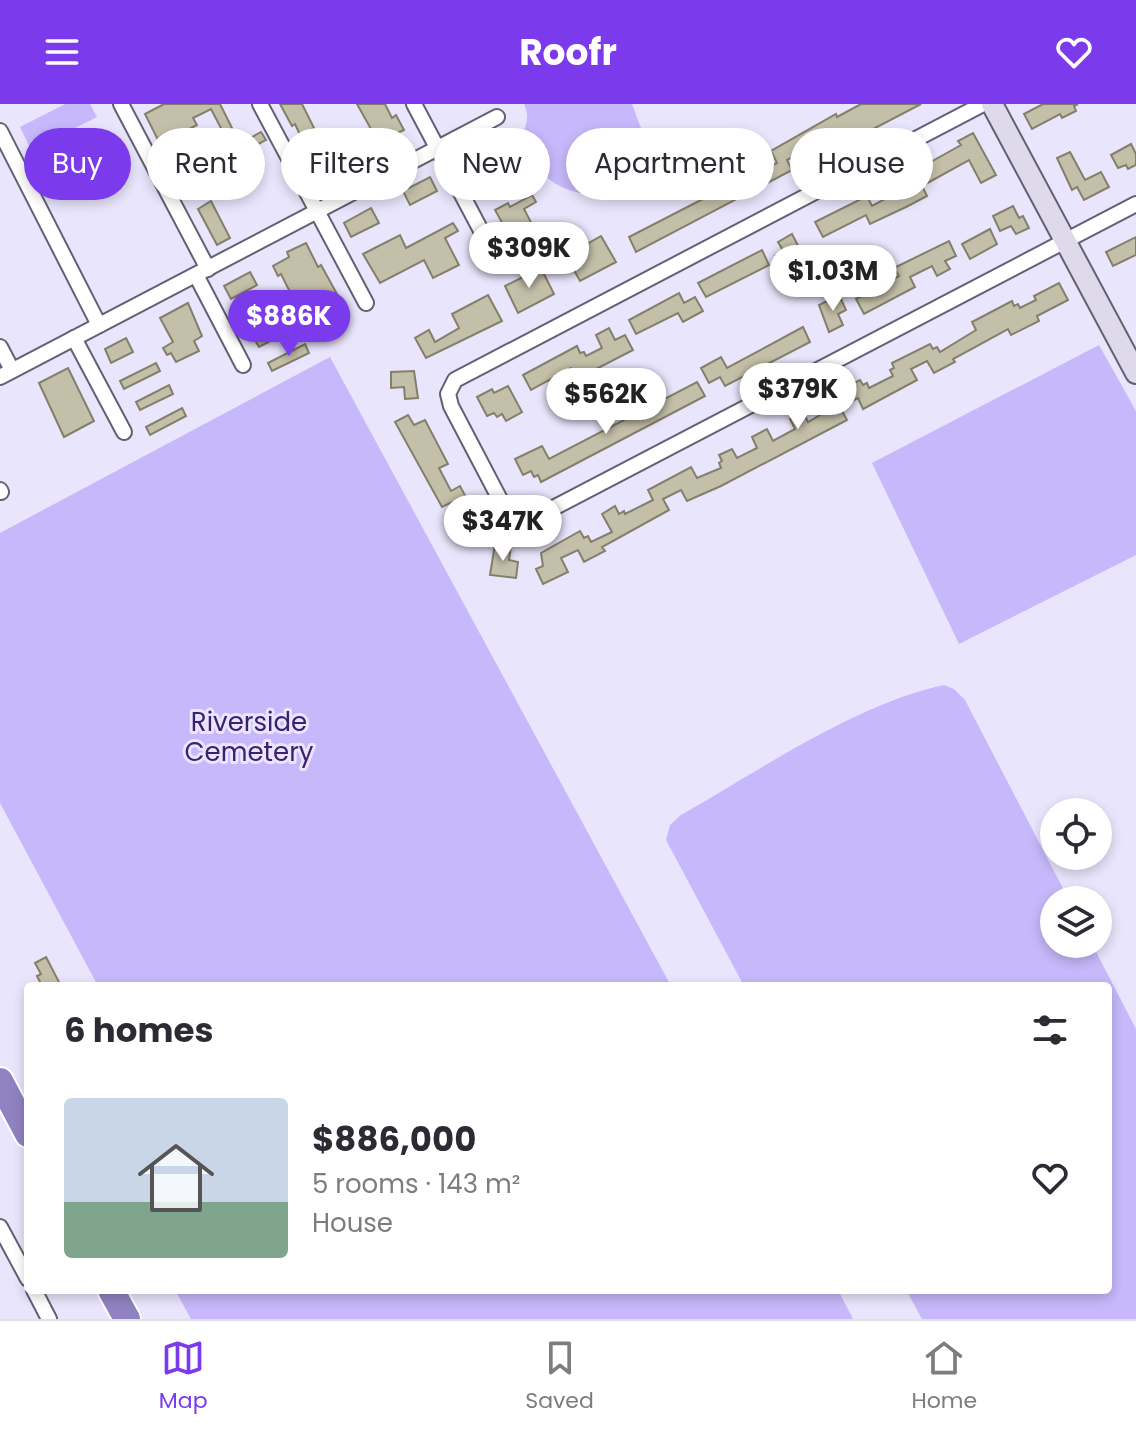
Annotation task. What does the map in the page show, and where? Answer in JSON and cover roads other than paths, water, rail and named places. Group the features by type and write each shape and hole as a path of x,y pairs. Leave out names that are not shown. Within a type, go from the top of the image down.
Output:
{"highway":[{"path":"0,1081 24,1126"},
{"path":"113,1294 127,1319"}],"street":[{"path":"121,104 243,365"},
{"path":"260,104 366,303"},
{"path":"414,104 434,141"},
{"path":"983,104 460,376 450,386 451,406 505,509 522,520 536,517 1136,204"},
{"path":"992,104 1136,373"},
{"path":"476,128 497,117"},
{"path":"0,131 99,325"},
{"path":"0,347 6,374 434,150"},
{"path":"465,200 486,240"},
{"path":"74,338 124,432"},
{"path":"0,1227 24,1272"},
{"path":"36,1294 49,1319"}],"park label":[{"name":"Riverside Cemetery","path":"249,737"}]}
